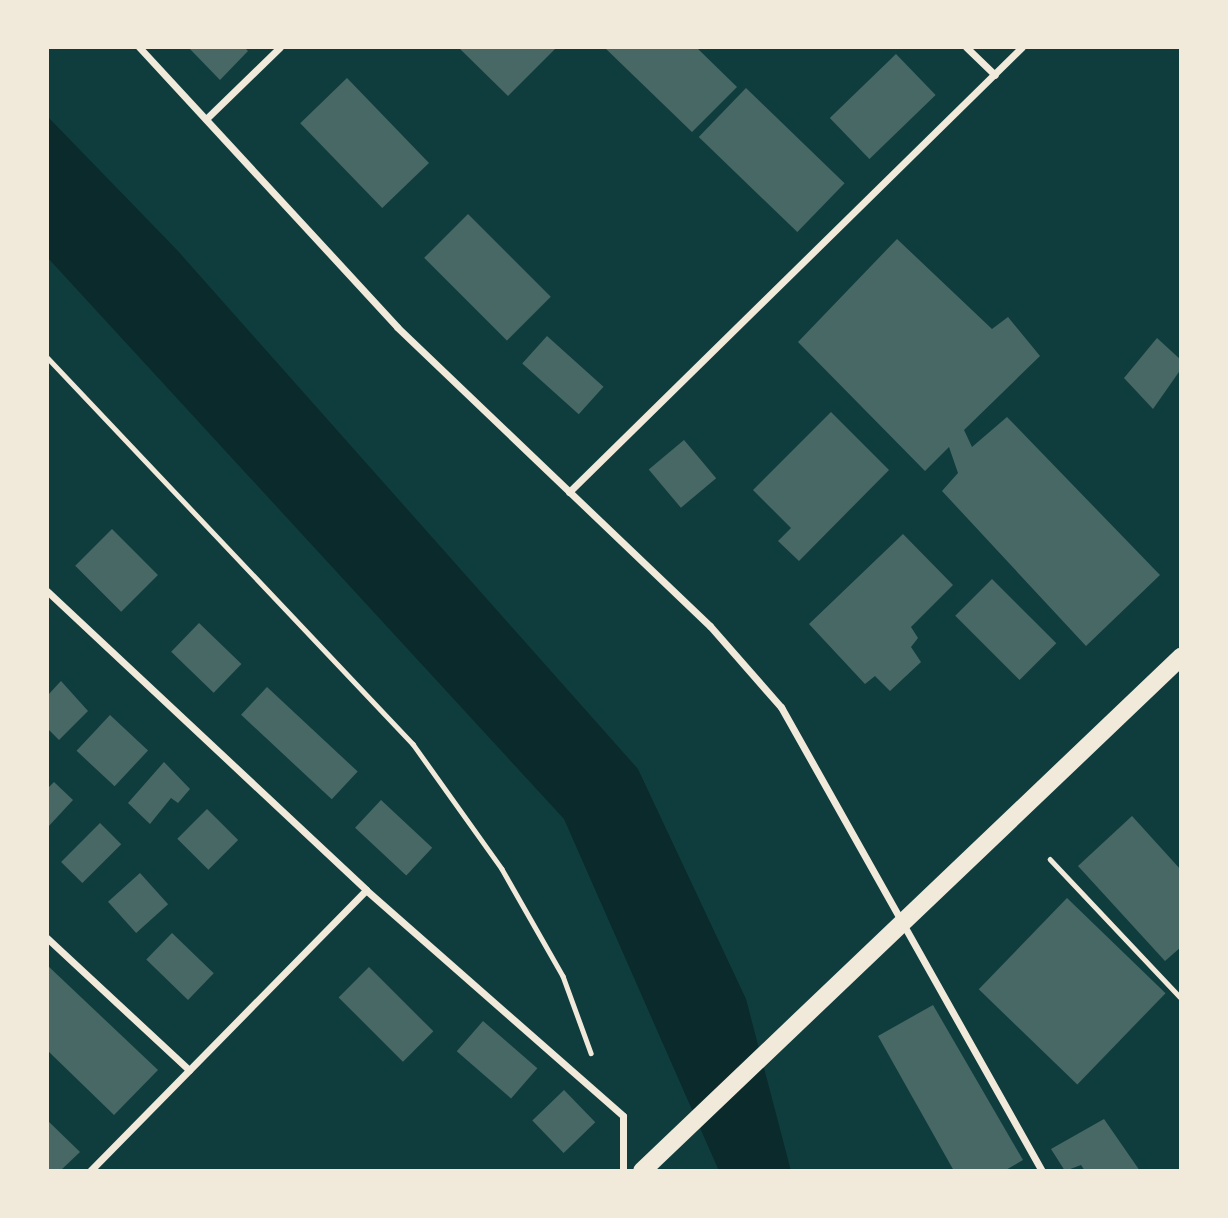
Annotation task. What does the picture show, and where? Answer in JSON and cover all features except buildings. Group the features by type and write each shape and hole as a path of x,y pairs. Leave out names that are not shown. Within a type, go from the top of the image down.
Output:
{"main road":[{"path":"643,1170 1181,657"}],"street":[{"path":"138,47 397,327 710,626 781,707 1042,1171"},
{"path":"206,119 280,47"},
{"path":"966,47 995,75"},
{"path":"569,492 1022,47"},
{"path":"47,591 366,890 623,1116 623,1171"},
{"path":"90,1171 366,890"},
{"path":"47,938 189,1070"}],"path":[{"path":"47,356 413,744 502,869 563,976 608,1101"},
{"path":"1050,859 1181,998"}],"water":[{"path":"47,116 177,250 638,769 746,999 791,1171 719,1171 564,819 47,257"}]}
